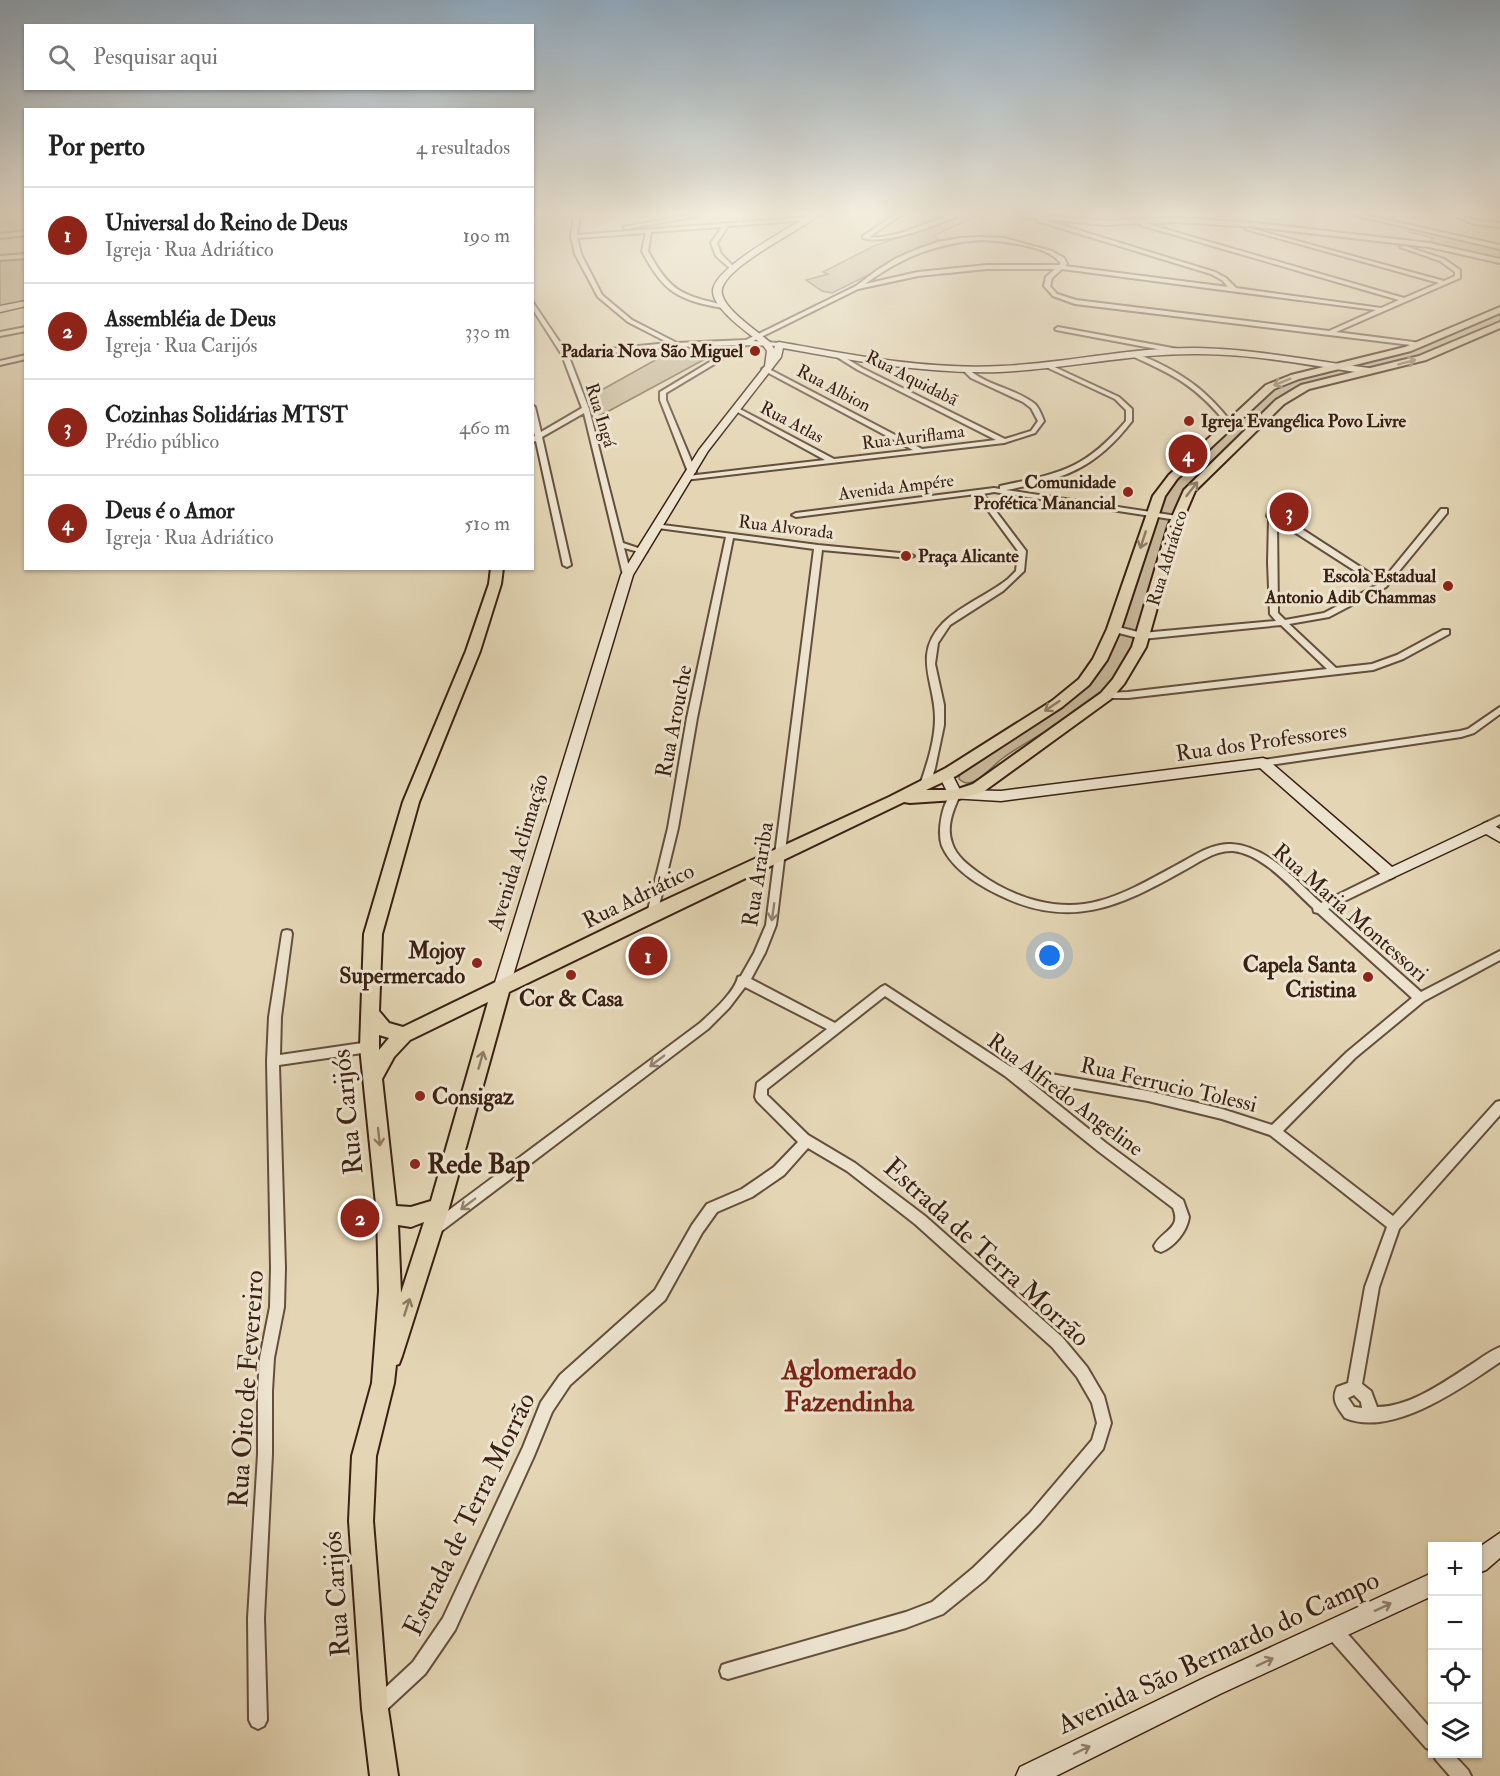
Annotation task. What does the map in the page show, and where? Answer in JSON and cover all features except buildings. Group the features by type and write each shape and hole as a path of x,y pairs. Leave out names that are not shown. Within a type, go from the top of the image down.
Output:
{"main road":[{"name":"Rua Adriático","path":"894,801 929,795 951,786 1072,692 1100,660 1114,629 1159,496 1173,477 1270,387 1295,377 1394,353 1500,310"},
{"name":"Rua Adriático","path":"372,1079 387,1052 404,1035 652,914 894,801 925,784 978,788 1106,696 1132,662 1177,518 1190,490 1293,393 1316,384 1433,354 1500,325"},
{"path":"1436,337 1445,342 1457,344"},
{"path":"1419,344 1431,347 1433,354"},
{"name":"Rua Carijós","path":"384,1776 375,1709 363,1557 361,1490 364,1456 382,1383 390,1291 387,1214 369,1047 373,934 411,802 473,651 495,584 497,570"},
{"name":"Avenida Aclimação","path":"382,1383 439,1208 501,989"},
{"path":"369,1011 383,1029 404,1035"},
{"path":"387,1214 411,1217 439,1208"}],"street":[{"path":"602,298 630,321 676,345"},
{"path":"687,298 723,306"},
{"path":"719,298 723,306 759,337 768,339"},
{"path":"565,355 768,339 839,298"},
{"path":"1063,298 1075,302 1419,344"},
{"path":"1294,298 1379,309"},
{"path":"1397,298 1404,300"},
{"path":"1330,332 1409,298"},
{"path":"0,309 24,303"},
{"name":"Rua Ingá","path":"534,306 565,355 586,409 627,575"},
{"path":"733,314 779,345 889,365 965,369 1046,365 1178,351 1239,353 1370,371"},
{"path":"0,334 24,328"},
{"path":"1156,352 1056,333 1058,329 1178,351"},
{"path":"690,475 684,452 663,400 663,392 759,337"},
{"path":"766,368 771,351 768,339"},
{"name":"Avenida Aclimação","path":"501,989 627,575 700,459 766,368 778,355 779,345"},
{"path":"1134,355 1195,385 1210,398 1229,423"},
{"name":"Rua Aquidabã","path":"839,356 860,369 1004,441"},
{"path":"0,363 24,357"},
{"path":"994,490 1056,477 1082,467 1118,436 1129,421 1129,409 1117,398 1046,365"},
{"name":"Rua Albion","path":"766,368 921,451"},
{"name":"Rua Auriflama","path":"690,475 1004,441 1033,432 1041,421 1039,414 1025,401 973,377 965,369"},
{"path":"536,438 586,409"},
{"name":"Rua Atlas","path":"736,409 833,461"},
{"path":"534,422 567,565"},
{"path":"684,452 700,459"},
{"name":"Avenida Ampére","path":"796,515 994,490 1177,518"},
{"path":"925,784 939,729 940,714 930,669 930,651 941,630 953,620 998,594 1020,571 1022,551 978,492"},
{"path":"1273,507 1271,516 1274,614 1335,672"},
{"path":"1114,629 1142,636 1281,623 1326,615 1383,585 1444,511"},
{"path":"1271,516 1288,524 1383,585"},
{"name":"Rua Alvorada","path":"658,526 818,547 910,556"},
{"name":"Rua Arouche","path":"652,914 673,828 692,718 730,536"},
{"path":"619,544 643,551"},
{"name":"Rua Arariba","path":"432,1231 704,1026 721,1011 758,958 771,925 818,547"},
{"path":"1106,696 1335,672 1387,663 1446,632"},
{"name":"Rua dos Professores","path":"951,786 1001,796 1263,763 1461,734 1471,731 1500,710"},
{"path":"1263,763 1390,874"},
{"name":"Rua Maria Montessori","path":"951,786 944,817 944,830 952,854 963,867 993,888 1047,907 1071,909 1092,907 1169,874 1216,849 1230,847 1256,854 1267,861 1420,998"},
{"name":"Rua dos Professores","path":"978,788 1020,793"},
{"path":"1318,909 1493,823 1500,837"},
{"name":"Rua Oito de Fevereiro","path":"258,1720 256,1618 265,1454 265,1391 267,1358 277,1307 278,1268 274,1017 286,934"},
{"path":"1274,1131 1351,1055 1420,998 1500,956"},
{"path":"742,980 835,1028"},
{"name":"Rua Alfredo Angeline","path":"835,1028 885,990 1009,1072 1102,1147 1178,1204 1182,1211 1183,1224 1161,1246"},
{"name":"Estrada de Terra Morrão","path":"728,1671 906,1620 937,1608 979,1574 1035,1518 1098,1444 1104,1423 1099,1401 1082,1372 1057,1342 946,1242 851,1167 807,1141 779,1117 761,1097 760,1087 835,1028"},
{"path":"273,1061 369,1047"},
{"name":"Rua Ferrucio Tolessi","path":"1009,1072 1148,1096 1222,1114 1274,1131 1394,1226"},
{"path":"1354,1388 1372,1287 1394,1226 1500,1106"},
{"name":"Estrada de Terra Morrão","path":"375,1709 419,1668 449,1624 529,1451 546,1407 564,1380 660,1295 697,1229 712,1208 747,1193 779,1171 807,1141"},
{"path":"1354,1388 1342,1392 1342,1405 1354,1415 1388,1414 1410,1406 1464,1378 1500,1354"},
{"path":"1354,1388 1366,1397 1370,1406 1367,1414"},
{"path":"1482,1559 1500,1544"},
{"name":"Avenida São Bernardo do Campo","path":"1029,1776 1212,1686 1428,1586"},
{"path":"1333,1630 1428,1737"},
{"path":"1446,1758 1462,1776"}],"shaded area":[{"path":"0,298 24,298 24,301 0,306"},
{"path":"1500,313 1500,323 1419,356 1312,382 1289,391 1276,401 1192,482 1181,497 1167,530 1137,633 1123,665 1113,679 1102,692 1076,713 1003,758 976,781 970,783 959,779 960,773 1078,695 1098,672 1120,631 1164,497 1178,479 1267,393 1314,374 1409,351"},
{"path":"731,345 594,419 589,397 675,349"}],"place":[{"name":"Padaria Nova São Miguel","path":"755,351"},
{"name":"Igreja Evangélica Povo Livre","path":"1189,421"},
{"name":"Deus é o Amor","path":"1188,454"},
{"name":"Comunidade Profética Manancial","path":"1128,492"},
{"name":"Cozinhas Solidárias MTST","path":"1289,512"},
{"name":"Praça Alicante","path":"906,556"},
{"name":"Escola Estadual Antonio Adib Chammas","path":"1448,586"},
{"name":"Universal do Reino de Deus","path":"648,956"},
{"name":"Mojoy Supermercado","path":"477,963"},
{"name":"Cor & Casa","path":"571,975"},
{"name":"Capela Santa Cristina","path":"1368,977"},
{"name":"Consigaz","path":"420,1096"},
{"name":"Rede Bap","path":"415,1164"},
{"name":"Assembléia de Deus","path":"360,1218"}],"district":[{"name":"Aglomerado Fazendinha","path":"849,1385"}]}
